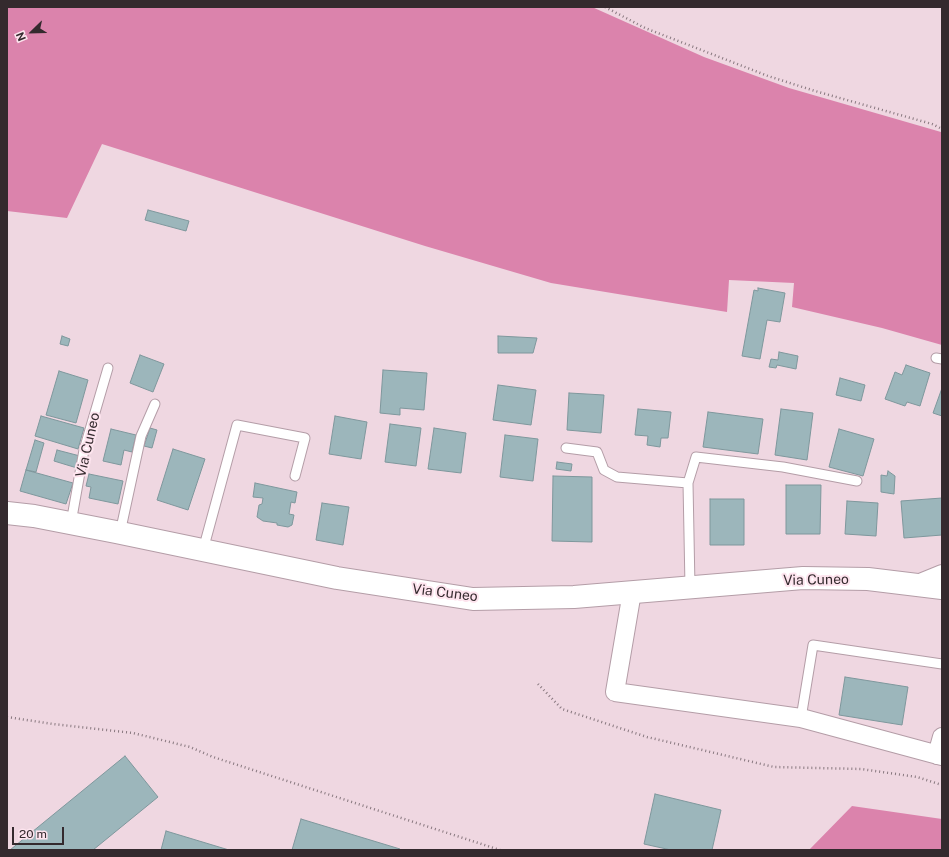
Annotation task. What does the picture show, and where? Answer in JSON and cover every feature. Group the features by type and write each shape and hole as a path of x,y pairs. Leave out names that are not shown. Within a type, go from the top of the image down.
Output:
{"main road":[{"name":"Via Cuneo","path":"7,513 71,523 337,578 472,599 574,597 804,578 868,579 942,588"}],"street":[{"path":"915,585 942,574"},
{"path":"632,592 615,692 802,718 940,755 942,737"}],"lane":[{"name":"Via Cuneo","path":"71,523 84,450 108,368"},
{"path":"120,533 141,436 155,404"},
{"path":"203,550 237,426 305,438 296,476"},
{"path":"566,448 597,452 604,470 617,477 688,483"},
{"path":"690,587 688,483 696,457 783,467 857,481"},
{"path":"802,718 813,645 942,664"}],"path":[{"path":"605,7 646,28 768,76 932,124 942,129"},
{"path":"538,684 562,709 647,737 774,767 861,769 917,777 942,785"},
{"path":"7,717 133,733 190,747 213,757 500,850"}],"shaded area":[{"path":"7,7 592,7 704,57 789,88 941,132 942,345 882,328 792,307 794,283 729,280 727,312 551,283 425,246 102,144 67,218 7,211"},
{"path":"852,806 942,819 942,850 809,850"}],"building":[{"path":"148,210 189,221 186,231 145,220"},
{"path":"758,288 785,293 780,322 767,320 760,359 742,356 754,290 758,291"},
{"path":"62,336 70,339 68,346 60,344"},
{"path":"498,336 537,338 533,353 498,353"},
{"path":"779,352 798,356 796,369 777,365 776,368 769,367 771,359 778,360"},
{"path":"140,355 164,364 153,392 130,383"},
{"path":"906,365 930,373 920,406 907,402 905,406 885,399 895,372 902,375"},
{"path":"383,370 427,373 424,410 400,408 400,415 380,413"},
{"path":"59,371 88,380 76,423 46,415"},
{"path":"840,378 865,385 861,401 836,395"},
{"path":"498,385 536,390 531,425 493,420"},
{"path":"942,388 942,416 933,413"},
{"path":"569,393 604,395 601,433 567,430"},
{"path":"638,409 671,412 668,438 661,438 660,447 647,445 648,436 635,435"},
{"path":"781,409 813,413 807,460 775,455"},
{"path":"708,412 763,419 758,454 703,447"},
{"path":"41,416 84,428 78,449 35,436"},
{"path":"335,416 367,422 361,459 329,454"},
{"path":"390,424 421,428 416,466 385,462"},
{"path":"150,428 157,430 152,448 144,446"},
{"path":"434,428 466,433 461,473 428,469"},
{"path":"111,429 136,435 132,452 124,450 121,465 103,461"},
{"path":"839,429 874,439 863,476 829,467"},
{"path":"505,435 538,439 533,481 500,477"},
{"path":"35,440 44,443 36,472 26,470"},
{"path":"173,449 205,459 188,510 157,500"},
{"path":"57,450 80,456 77,468 54,461"},
{"path":"557,462 572,464 571,471 556,469"},
{"path":"26,470 73,483 66,504 20,491"},
{"path":"888,471 895,476 894,494 881,492 881,475 887,476"},
{"path":"89,474 123,481 118,504 89,498 91,487 86,486"},
{"path":"553,476 592,477 592,542 552,541"},
{"path":"255,483 297,492 295,503 291,502 289,514 294,515 292,525 288,527 277,525 277,523 263,521 257,517 259,505 262,504 263,498 253,497"},
{"path":"786,485 821,485 820,534 786,534"},
{"path":"942,498 942,535 904,538 901,501"},
{"path":"710,499 744,499 744,545 710,545"},
{"path":"847,501 878,503 876,536 845,534"},
{"path":"322,503 349,507 343,545 316,540"},
{"path":"845,677 908,687 902,725 839,715"},
{"path":"125,756 158,797 93,850 10,850"},
{"path":"655,794 721,810 712,850 671,850 644,844"},
{"path":"301,819 400,849 400,850 292,850"},
{"path":"166,831 229,850 161,850"}]}
